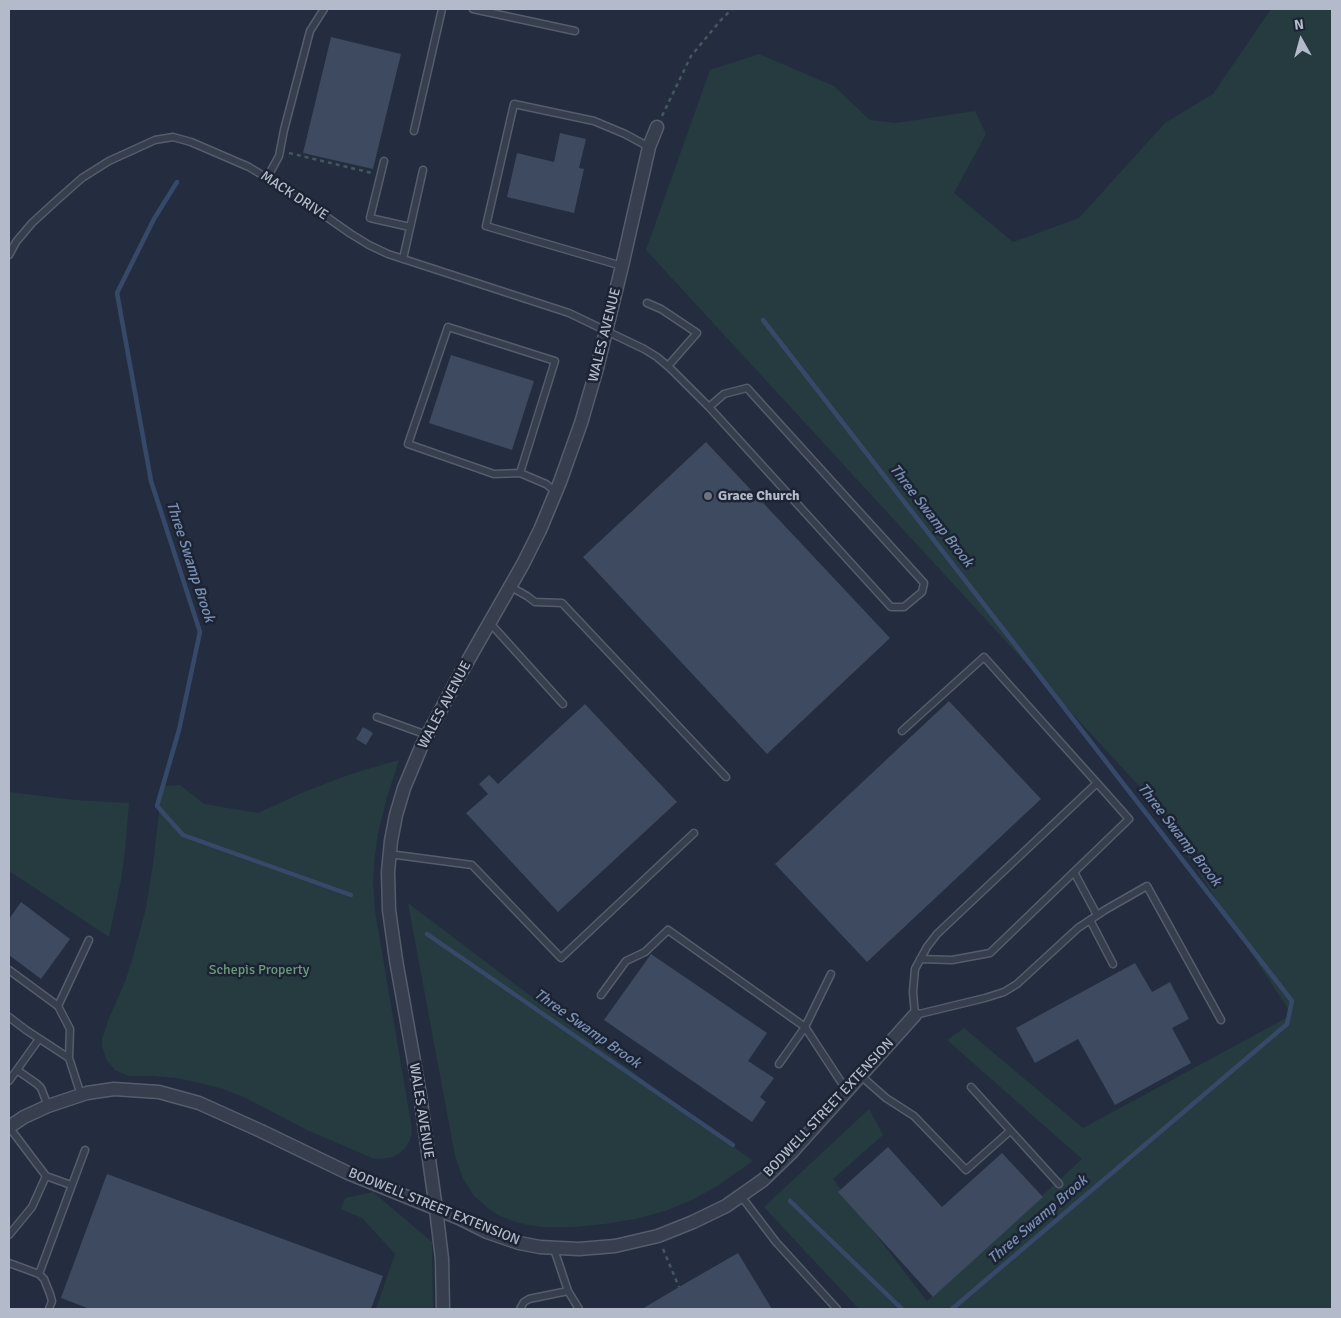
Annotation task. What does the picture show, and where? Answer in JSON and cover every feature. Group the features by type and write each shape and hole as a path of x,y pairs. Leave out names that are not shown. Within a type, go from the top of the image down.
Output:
{"street":[{"name":"WALES AVENUE","path":"443,1309 442,1259 436,1209 420,1096 389,910 387,887 393,828 409,774 427,735 511,587 532,547 556,492 581,423 606,331 649,147 657,127"},
{"name":"BODWELL STREET EXTENSION","path":"9,1127 48,1106 80,1094 114,1089 159,1092 185,1098 222,1113 348,1173 488,1232 519,1243 554,1249 615,1246 658,1236 693,1222 726,1206 763,1180 792,1152 915,1015"}],"lane":[{"path":"267,178 276,163 280,151 310,32 324,9"},
{"path":"414,131 442,9"},
{"path":"473,9 575,31"},
{"path":"622,266 486,226 514,104 594,121 649,147"},
{"name":"MACK DRIVE","path":"9,255 16,242 32,223 82,178 109,161 155,140 173,138 192,142 249,167 288,190 350,234 382,251 569,313 657,357 708,407 891,607 904,607 922,592 924,583 747,388 724,394 708,407"},
{"path":"384,161 370,218 410,227"},
{"path":"403,259 423,170"},
{"path":"647,303 661,309 697,333 668,366"},
{"path":"520,473 555,361 448,327 408,444 494,474 520,473 546,484 556,492"},
{"path":"511,587 535,602 562,603 726,777"},
{"path":"490,622 563,704"},
{"path":"902,731 984,657 1129,819 990,953 952,960 920,959"},
{"path":"378,717 427,735"},
{"path":"1097,783 937,934 915,969 913,992 915,1015 1004,992 1017,984 1078,928 1147,886 1221,1020"},
{"path":"389,854 472,865 561,958 694,833"},
{"path":"1074,872 1097,915"},
{"path":"1090,920 1114,964"},
{"path":"601,995 626,960 645,952 668,930 805,1026 848,1091"},
{"path":"58,1006 90,940"},
{"path":"9,970 58,1006 70,1029 69,1058 80,1094"},
{"path":"779,1064 805,1026 831,974"},
{"path":"9,1017 69,1058"},
{"path":"9,1081 39,1039"},
{"path":"17,1070 41,1088 48,1106"},
{"path":"861,1076 886,1098 914,1116 966,1170 1010,1131"},
{"path":"971,1087 1059,1184"},
{"path":"9,1127 46,1176 71,1185"},
{"path":"39,1274 84,1150"},
{"path":"9,1235 32,1207 46,1176"},
{"path":"741,1196 776,1242 837,1309"},
{"path":"554,1249 568,1291 579,1309"},
{"path":"9,1263 39,1274 44,1279 52,1301 49,1309"},
{"path":"520,1309 524,1302 529,1299 568,1291"}],"path":[{"path":"657,127 691,56 732,9"},
{"path":"280,151 380,175"},
{"path":"658,1236 679,1288"}],"green space":[{"path":"1271,9 1332,9 1332,1309 859,1309 764,1207 869,1109 883,1135 833,1179 927,1301 1082,1159 947,1040 964,1028 1083,1128 1292,1015 1150,798 646,250 710,70 759,54 834,86 870,120 896,123 975,111 986,134 954,193 1013,242 1079,218 1165,123 1213,94"},
{"name":"Schepis Property","path":"399,760 378,834 373,882 375,911 411,1123 412,1132 406,1147 393,1157 372,1158 307,1130 246,1098 223,1089 176,1078 128,1076 115,1070 106,1059 102,1039 125,982 146,908 162,786 180,785 204,804 258,813 304,792 351,774"},
{"path":"9,792 75,800 129,803 121,880 109,937 9,871"},
{"path":"408,903 753,1161 717,1186 692,1200 665,1211 635,1219 574,1227 543,1227 513,1221 489,1209 474,1196 463,1179 455,1156"},
{"path":"373,1192 432,1242 433,1309 376,1309 395,1254 362,1218 341,1209 345,1198"}],"building":[{"path":"331,37 401,54 373,169 303,153"},
{"path":"560,133 586,139 579,168 584,169 574,213 507,197 517,153 554,162"},
{"path":"451,355 534,381 512,450 429,423"},
{"path":"706,442 890,638 767,754 583,557"},
{"path":"949,701 1041,799 867,962 775,864"},
{"path":"585,704 677,802 558,912 466,813 488,794 479,784 489,775 498,784"},
{"path":"363,727 373,733 366,745 356,739"},
{"path":"21,902 70,939 41,979 9,955 9,919"},
{"path":"651,954 767,1033 748,1061 774,1078 760,1097 766,1102 752,1122 604,1020"},
{"path":"1135,963 1152,992 1170,982 1189,1019 1172,1028 1191,1063 1115,1105 1078,1039 1035,1063 1016,1028"},
{"path":"888,1147 942,1207 1002,1153 1043,1197 933,1297 838,1192"},
{"path":"107,1174 383,1276 371,1309 90,1309 61,1298"},
{"path":"738,1253 772,1309 642,1309 679,1287"}],"waterway":[{"name":"Three Swamp Brook","path":"177,182 154,219 117,293 151,481 200,632 179,730 157,806 183,835 351,895"},
{"name":"Three Swamp Brook","path":"763,320 1292,1001 1287,1024 952,1309"},
{"name":"Three Swamp Brook","path":"427,934 733,1145"},
{"name":"Three Swamp Brook","path":"790,1201 902,1309"}],"place":[{"name":"Grace Church","path":"708,496"}]}
